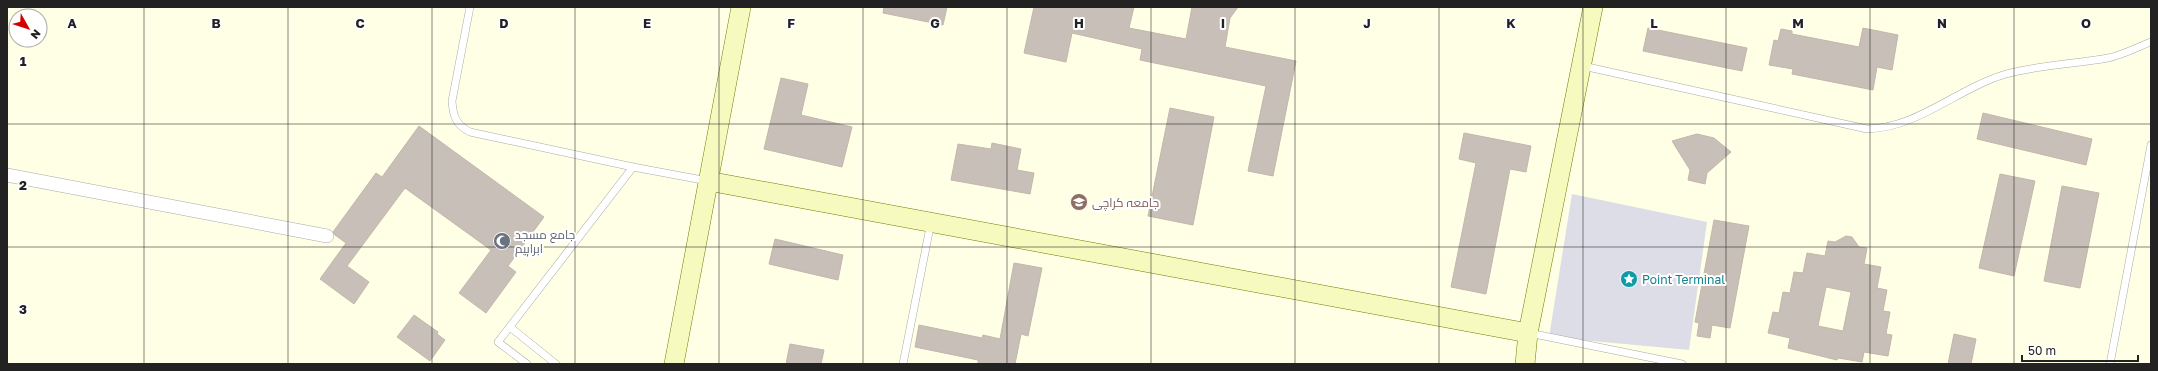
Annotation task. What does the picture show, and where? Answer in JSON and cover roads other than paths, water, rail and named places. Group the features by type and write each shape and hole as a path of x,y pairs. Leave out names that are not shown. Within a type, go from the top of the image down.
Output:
{"street":[{"path":"674,364 741,7"},
{"path":"1525,364 1528,333 1593,7"},
{"path":"7,175 327,236"},
{"path":"708,181 1528,333"}],"lane":[{"path":"470,7 452,101 452,113 459,125 470,132 633,167 708,181"},
{"path":"1581,65 1866,129 1880,129 1926,113 1970,88 2007,74 2110,58 2151,42"},
{"path":"2110,364 2151,146"},
{"path":"527,364 498,342 633,167"},
{"path":"903,364 931,222"},
{"path":"510,327 556,364"},
{"path":"1528,333 1682,364"}],"place":[{"name":"جامعہ کراچی","path":"1079,202"},
{"name":"جامع مسجد ابراہیم","path":"502,241"},
{"name":"Point Terminal","path":"1629,279"}]}
